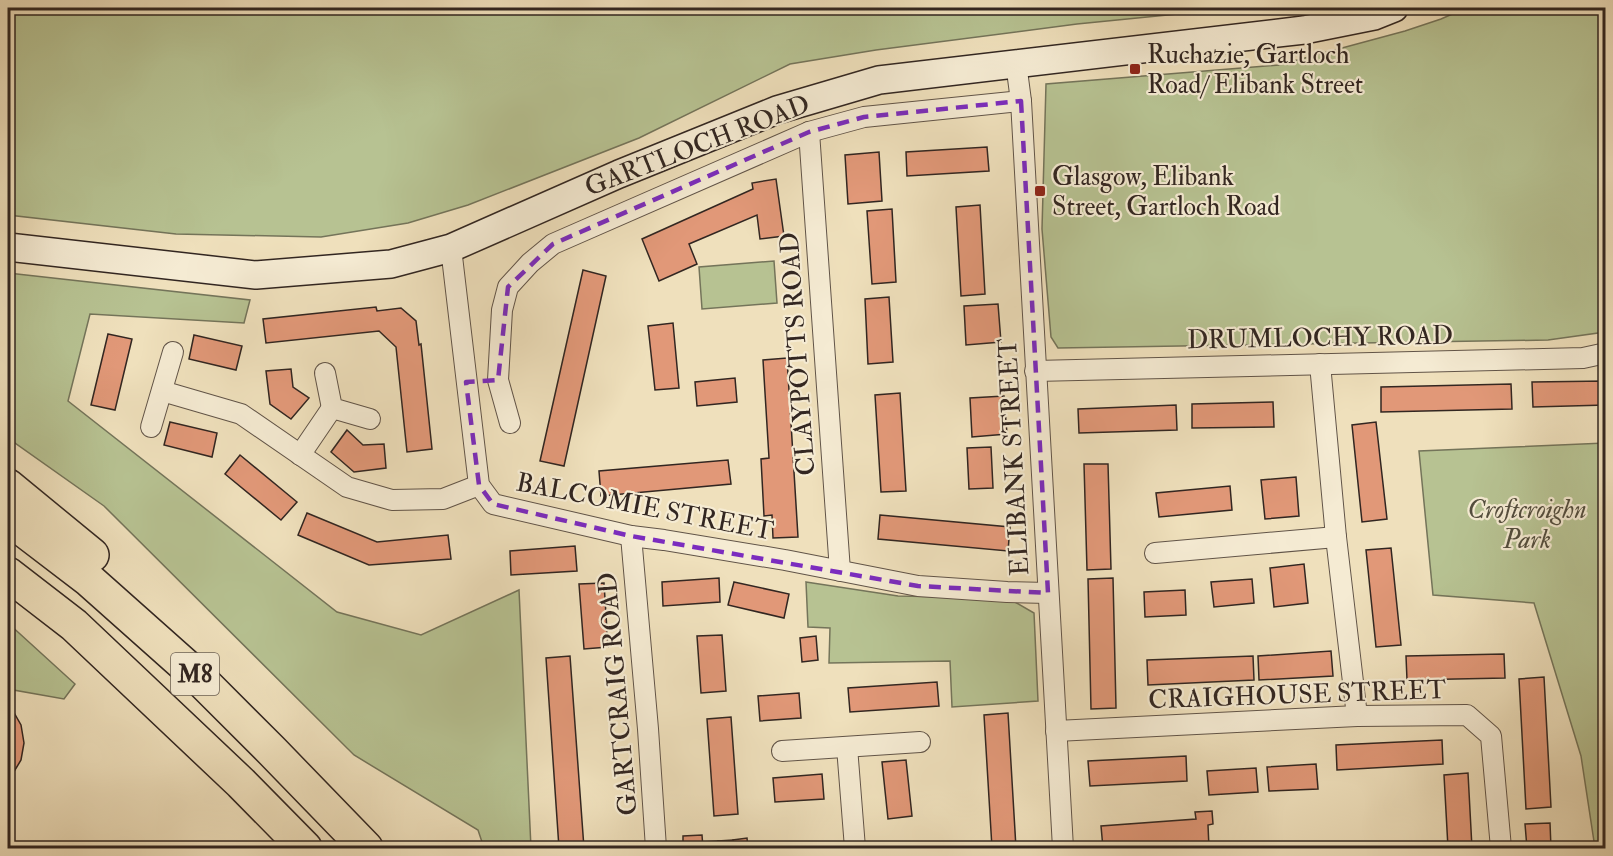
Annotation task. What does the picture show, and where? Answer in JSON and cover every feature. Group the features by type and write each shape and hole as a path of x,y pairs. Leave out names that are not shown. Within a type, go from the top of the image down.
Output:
{"highway":[{"path":"8,486 104,566 198,677"},
{"name":"M8","path":"8,518 89,580 198,677 366,849"},
{"name":"M8","path":"8,574 74,625 241,783 305,849"}],"main road":[{"name":"GARTLOCH ROAD","path":"8,247 256,275 391,264 451,248 619,174 777,110 879,80 1304,30 1374,16 1394,8"}],"street":[{"name":"ELIBANK STREET","path":"1016,63 1021,101 1063,849"},
{"path":"510,423 498,380 502,310 508,287 553,244 809,132 864,117 1021,101"},
{"name":"CLAYPOTTS ROAD","path":"809,132 840,571"},
{"name":"BALCOMIE STREET","path":"451,248 479,485 493,504 631,536 697,545 918,586 1048,593"},
{"path":"151,427 173,352"},
{"name":"DRUMLOCHY ROAD","path":"1035,371 1583,357 1605,353"},
{"path":"1320,364 1336,537 1357,716"},
{"path":"300,455 332,408 325,373"},
{"path":"466,382 498,380"},
{"path":"162,391 241,414 347,487 392,500 443,499 479,485"},
{"path":"332,408 370,419"},
{"name":"GARTCRAIG ROAD","path":"631,536 656,849"},
{"path":"1155,553 1336,537"},
{"name":"CRAIGHOUSE STREET","path":"1056,731 1357,716 1467,715 1491,736 1501,849"},
{"path":"782,751 920,742"},
{"path":"847,747 855,849"}],"highlighted area":[{"path":"1021,101 1048,593 918,586 631,536 493,504 479,485 466,382 498,380 508,287 553,244 809,132 864,117"}],"green space":[{"path":"8,8 1238,8 1077,24 876,50 790,64 639,138 468,205 408,223 321,237 176,234 8,215"},
{"path":"1466,8 1605,8 1605,332 1548,340 1058,348 1051,337 1042,229 1046,84 1279,65 1405,31"},
{"path":"774,261 777,303 702,309 699,267"},
{"path":"8,273 250,300 244,323 90,314 68,401 337,612 421,635 519,590 531,848 484,848 478,830 354,755 104,506 8,438"},
{"name":"Croftcroighn Park","path":"1605,443 1606,848 1595,848 1581,756 1534,603 1433,595 1419,451"},
{"path":"806,582 898,596 1008,598 1034,613 1038,701 952,707 950,661 829,663 830,628 808,627"},
{"path":"8,623 75,684 64,699 8,689"}],"building":[{"path":"987,147 989,171 907,176 906,152"},
{"path":"879,152 882,201 848,204 845,155"},
{"path":"776,179 784,236 760,239 757,215 689,244 697,264 659,281 642,239 753,189 752,183"},
{"path":"980,205 985,294 961,296 956,207"},
{"path":"892,209 896,282 872,284 867,211"},
{"path":"583,270 606,276 564,466 540,461"},
{"path":"889,297 893,362 868,364 865,299"},
{"path":"998,304 1001,342 966,345 964,306"},
{"path":"376,307 377,311 401,308 416,321 419,345 421,344 432,449 407,452 396,347 379,331 266,343 263,319"},
{"path":"673,323 679,388 655,390 648,326"},
{"path":"108,334 132,339 115,410 91,405"},
{"path":"194,335 242,346 236,370 189,359"},
{"path":"787,358 798,537 773,538 772,515 764,516 761,459 769,458 763,360"},
{"path":"291,369 293,387 309,398 291,419 270,404 266,371"},
{"path":"735,378 737,402 697,406 695,382"},
{"path":"1606,381 1606,405 1533,407 1532,382"},
{"path":"1511,384 1512,409 1381,412 1381,387"},
{"path":"900,393 906,491 881,492 875,395"},
{"path":"1004,396 1007,434 972,437 970,398"},
{"path":"1273,402 1274,427 1192,428 1192,404"},
{"path":"1176,405 1177,430 1079,433 1078,409"},
{"path":"170,422 217,433 212,457 164,445"},
{"path":"1376,422 1387,519 1362,522 1352,425"},
{"path":"347,430 363,445 384,444 386,468 354,472 331,452"},
{"path":"991,447 993,488 969,489 967,448"},
{"path":"240,455 297,502 281,520 225,474"},
{"path":"728,460 731,484 601,496 599,471"},
{"path":"1084,464 1108,464 1111,569 1087,570"},
{"path":"1296,477 1299,516 1265,519 1261,480"},
{"path":"1230,486 1232,510 1159,517 1156,493"},
{"path":"307,513 377,542 448,535 451,559 369,565 298,535"},
{"path":"880,515 1010,527 1008,551 878,539"},
{"path":"575,546 577,571 511,575 510,551"},
{"path":"1391,548 1401,645 1376,647 1366,550"},
{"path":"1304,564 1308,603 1274,607 1270,568"},
{"path":"719,578 720,602 663,606 662,582"},
{"path":"1113,578 1116,708 1091,709 1088,579"},
{"path":"1252,579 1254,603 1214,607 1211,582"},
{"path":"734,582 789,594 784,618 728,605"},
{"path":"604,583 608,647 584,649 579,584"},
{"path":"1185,590 1186,615 1145,617 1144,592"},
{"path":"722,635 726,691 701,693 697,636"},
{"path":"816,636 818,660 802,662 800,638"},
{"path":"1331,651 1333,676 1259,680 1258,656"},
{"path":"1504,654 1505,678 1407,680 1406,656"},
{"path":"570,656 584,848 559,848 546,658"},
{"path":"1253,656 1254,680 1148,685 1147,660"},
{"path":"1544,677 1551,807 1526,809 1519,679"},
{"path":"937,682 939,706 850,712 848,688"},
{"path":"799,693 801,718 760,721 758,696"},
{"path":"8,706 21,725 24,743 21,760 8,778"},
{"path":"1008,713 1016,848 992,848 984,715"},
{"path":"731,717 738,814 714,816 707,719"},
{"path":"1442,740 1443,764 1337,770 1336,745"},
{"path":"1186,756 1187,781 1090,786 1088,761"},
{"path":"906,760 912,816 888,819 882,762"},
{"path":"1316,764 1318,789 1269,791 1267,767"},
{"path":"1256,768 1258,792 1209,795 1207,771"},
{"path":"1468,773 1472,848 1448,848 1444,775"},
{"path":"822,774 824,799 775,802 773,778"},
{"path":"1212,811 1213,824 1208,825 1209,848 1103,848 1101,826 1196,819 1195,812"},
{"path":"1550,823 1551,848 1527,848 1525,824"},
{"path":"702,835 703,848 683,848 683,836"},
{"path":"747,838 748,848 733,848 733,840"},
{"path":"733,840 733,848 718,848 718,841"},
{"path":"718,841 718,848 703,848 702,842"},
{"path":"834,842 834,848 777,848 777,846"},
{"path":"957,844 958,848 893,848"}],"place":[{"name":"Ruchazie, Gartloch Road/ Elibank Street","path":"1135,69"},
{"name":"Glasgow, Elibank Street, Gartloch Road","path":"1040,191"}]}
